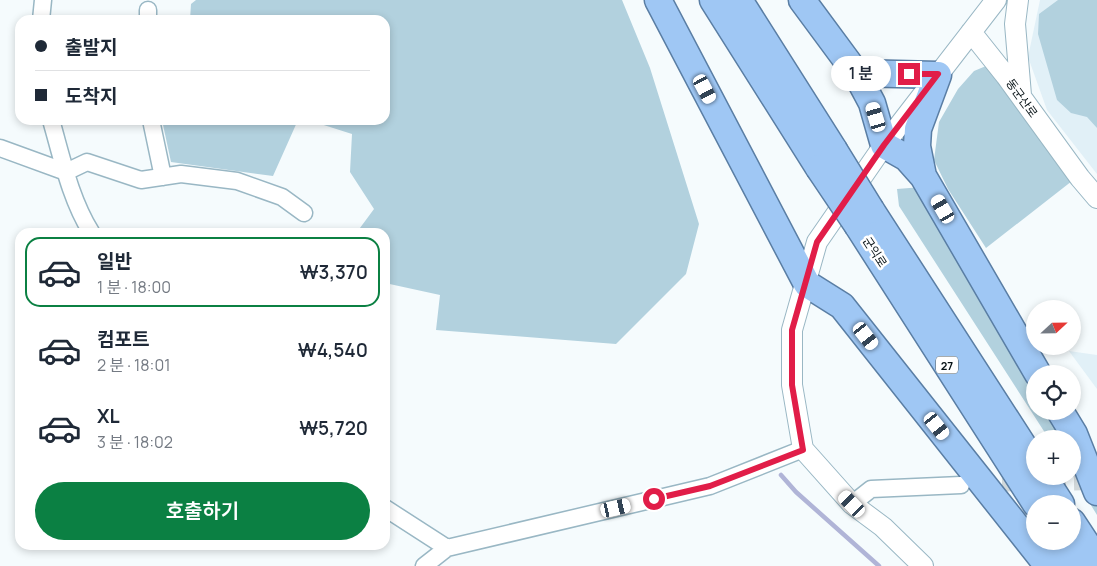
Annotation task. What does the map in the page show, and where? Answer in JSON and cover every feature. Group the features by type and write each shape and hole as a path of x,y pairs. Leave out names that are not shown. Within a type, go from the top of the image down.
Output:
{"highway":[{"path":"658,0 806,284 842,306 1048,566"},
{"name":"군익로","path":"713,0 826,159 1026,451"},
{"name":"군익로","path":"739,0 826,159"},
{"path":"802,0 856,72 872,104 884,145 907,158 923,176 1033,365"},
{"path":"856,72 938,74 918,129 917,146 923,176"},
{"name":"군익로","path":"865,218 1031,495"},
{"path":"1065,420 1074,434 1097,492"},
{"path":"1081,536 1097,560"},
{"path":"1066,550 1076,566"}],"street":[{"path":"42,15 43,0"},
{"path":"923,566 884,527 852,504 803,450 792,385 792,330 817,242 884,145 996,0"},
{"path":"1018,0 1015,24 1022,96"},
{"name":"동군산로","path":"971,32 1022,96 1080,178 1097,198"},
{"path":"52,125 80,216 88,228"},
{"path":"152,125 163,177"},
{"path":"0,148 66,172 87,162 141,180 181,174 237,181 282,196 304,214"},
{"path":"424,566 447,548 710,486 803,450"},
{"path":"852,504 871,489 961,485"},
{"path":"390,511 447,548"}],"shaded area":[{"path":"196,0 622,0 650,68 699,224 686,274 616,344 436,330 440,295 390,284 390,228 360,228 374,209 350,172 352,134 324,125 390,125 390,15 190,15 191,4"},
{"path":"1040,0 1097,0 1097,174 1047,110 1028,57"},
{"path":"1058,0 1097,0 1097,128 1087,117 1071,113 1057,100 1038,34 1039,14"},
{"path":"986,66 1072,181 986,248 948,189 934,160 939,122 958,89 974,71"},
{"path":"163,125 296,125 273,176 171,162"},
{"path":"922,187 1030,365 1026,365 1026,403 899,206 897,189"},
{"path":"1081,353 1097,355 1097,389 1081,365 1072,355 1081,355"},
{"path":"1037,420 1074,420 1078,430 1043,430"},
{"path":"1081,437 1097,475 1097,515 1079,485 1081,485"}],"waterway":[{"path":"781,475 796,492 879,566"}],"tunnel":[{"path":"978,484 1097,482"}],"route":[{"path":"654,499 710,486 803,450 792,385 792,330 817,242 884,145 938,74 909,74"}]}
